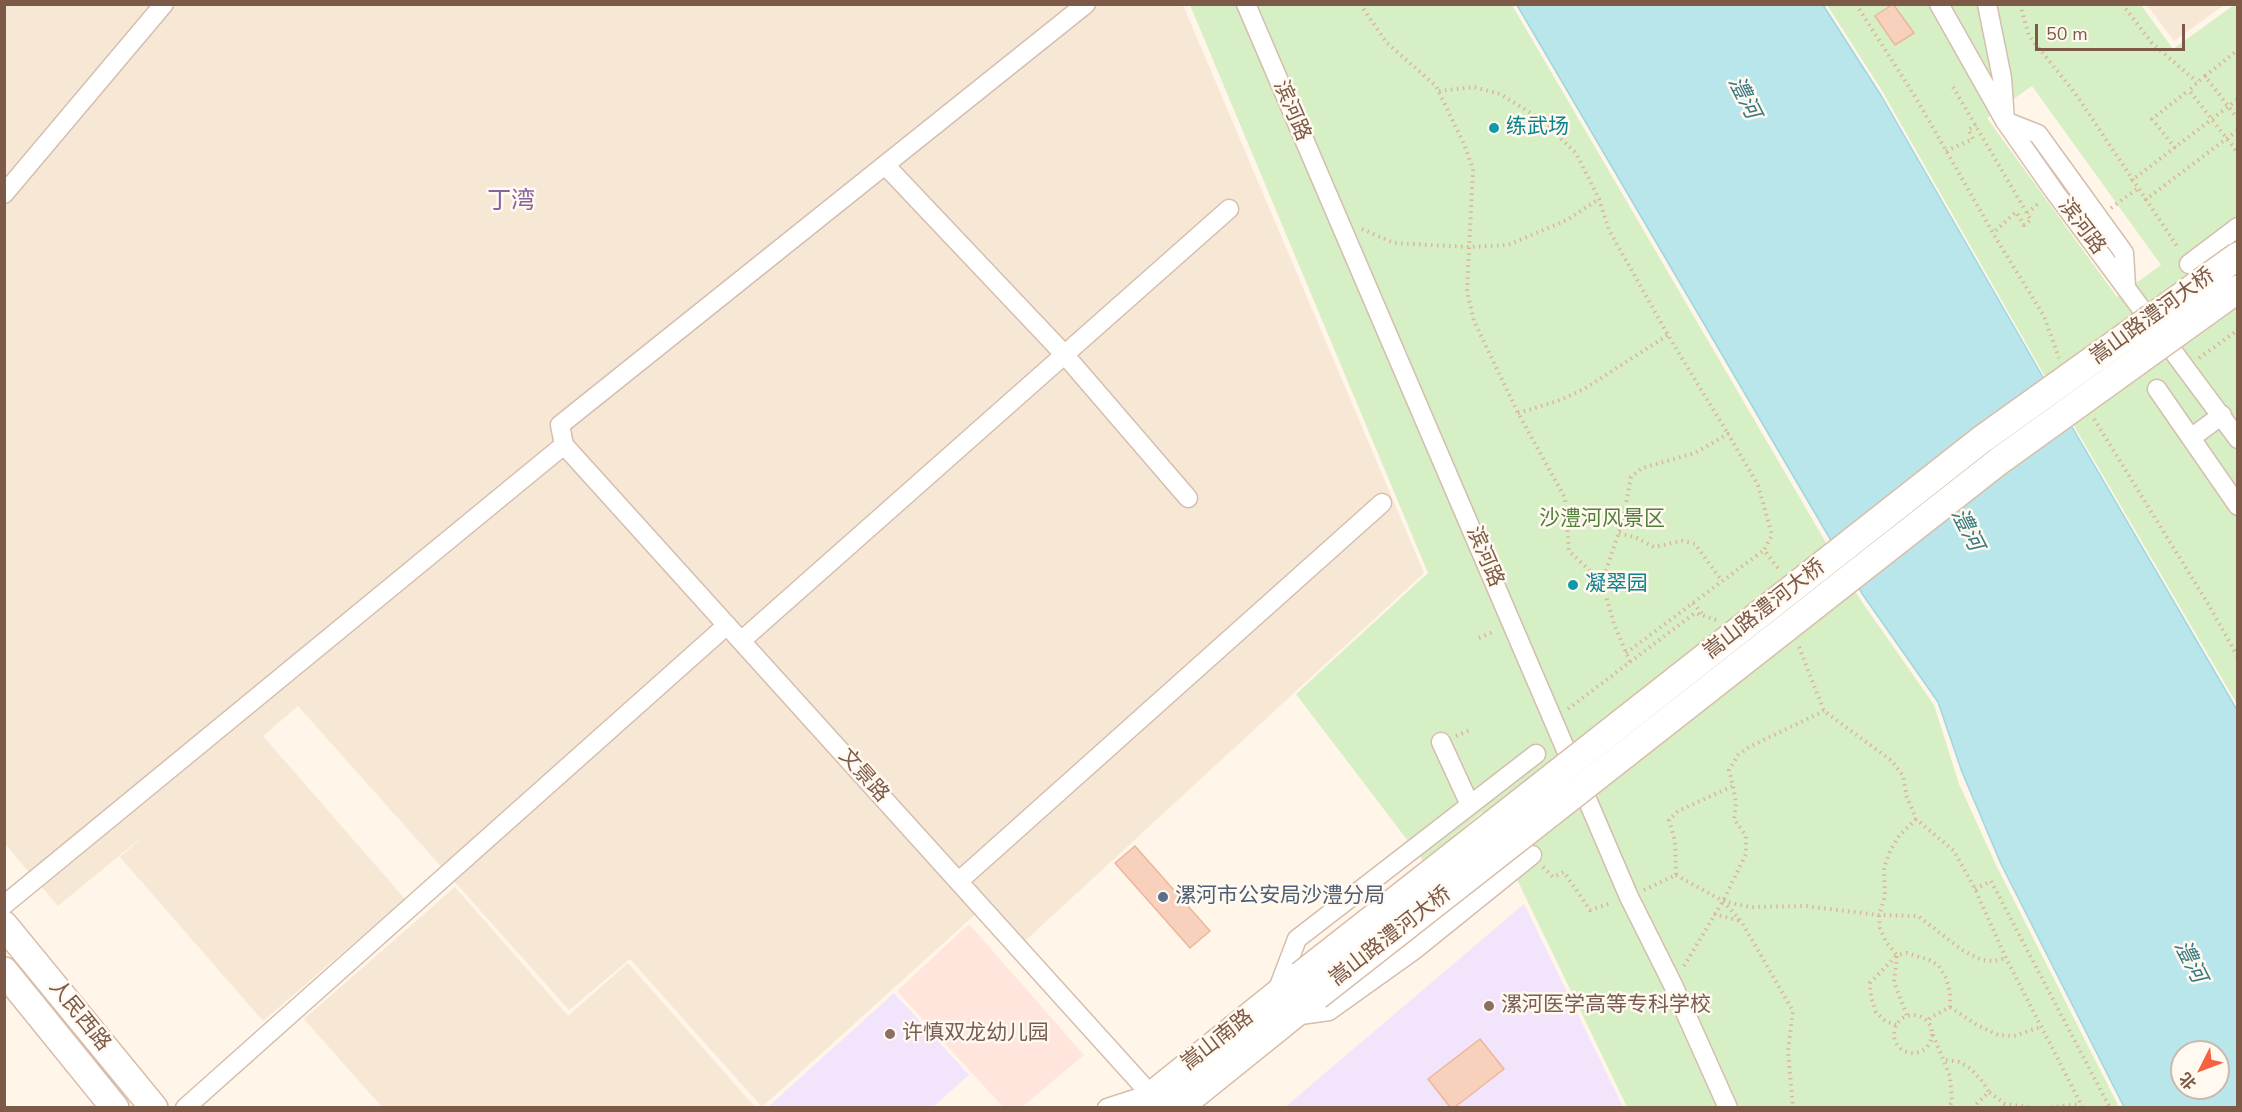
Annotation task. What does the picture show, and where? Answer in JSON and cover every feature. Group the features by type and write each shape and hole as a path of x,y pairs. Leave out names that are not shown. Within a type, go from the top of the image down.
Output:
{"main road":[{"name":"嵩山路澧河大桥","path":"1309,986 1981,440 2238,256"},
{"name":"嵩山路澧河大桥","path":"1309,986 1999,461 2238,289"},
{"name":"人民西路","path":"4,925 154,1107"},
{"name":"人民西路","path":"4,971 115,1107"},
{"name":"嵩山南路","path":"1150,1103 1309,986"},
{"name":"嵩山南路","path":"1178,1107 1283,1006"}],"street":[{"path":"4,194 164,4"},
{"path":"4,905 564,445 560,425 1086,4"},
{"name":"滨河路","path":"1246,4 1629,897 1728,1107"},
{"name":"滨河路","path":"1939,4 2005,121 2054,191 2238,439"},
{"path":"1987,4 2002,78 2005,121 2038,134 2099,217 2124,253 2126,286"},
{"path":"886,166 1064,354 1188,498"},
{"path":"741,640 1229,209"},
{"path":"2189,264 2238,227"},
{"path":"2157,389 2236,500"},
{"path":"2191,438 2222,415"},
{"name":"文景路","path":"564,445 958,881 1150,1103"},
{"path":"958,881 1382,503"},
{"path":"185,1107 727,625"},
{"path":"1441,742 1470,805"},
{"path":"1532,855 1413,951 1329,1011 1283,1006 1297,939 1536,754"},
{"path":"1107,1107 1150,1103"}],"path":[{"path":"1360,4 1387,43 1439,91 1473,169 1467,291 1474,321 1518,413 1565,498 1569,551 1602,582 1614,624 1630,662"},
{"path":"1856,4 1916,98 1993,233 2044,315 2064,366"},
{"path":"2020,4 2029,36 2075,93 2189,264"},
{"path":"2122,4 2152,43 2197,82"},
{"path":"2175,148 2152,119 2238,50"},
{"path":"2205,76 2238,119"},
{"path":"1439,91 1474,87 1500,94 1539,118 1576,153 1599,199 1609,230 1668,335 1758,485 1772,535 1764,549 1626,652"},
{"path":"1953,87 2031,220 2024,225 2016,212 1993,233"},
{"path":"2188,90 2238,153"},
{"path":"2132,181 2238,99"},
{"path":"1946,151 1973,139 1968,129 1976,125"},
{"path":"2145,200 2238,130"},
{"path":"2099,217 2137,189"},
{"path":"1337,218 1394,243 1468,247 1508,245 1567,220 1599,199"},
{"path":"2186,368 2238,330"},
{"path":"1518,413 1558,401 1584,389 1668,335"},
{"path":"2091,414 2207,602 2238,657"},
{"path":"1602,582 1619,533 1631,477 1642,468 1695,453 1728,434"},
{"path":"1619,533 1637,538 1654,547 1682,541 1695,544 1722,581"},
{"path":"1764,549 1781,573 1774,578"},
{"path":"1693,603 1704,616"},
{"path":"1554,720 1695,613 1719,621"},
{"path":"1796,644 1802,652 1824,711 1892,761 1903,776 1907,797 1916,819 1954,850 1975,889 2006,958 2082,1106 2045,1107"},
{"path":"1672,985 1723,902 1746,854 1746,836 1734,819 1736,803 1729,770 1738,755 1749,747 1824,711"},
{"path":"1676,875 1675,841 1669,820 1678,811 1733,786"},
{"path":"1907,1016 1894,982 1897,955 1886,942 1880,928 1879,915 1885,897 1884,868 1890,850 1899,836 1916,819"},
{"path":"1532,855 1553,877 1563,872 1590,910 1629,897 1676,875"},
{"path":"1676,875 1723,902 1741,921 1793,1011 1788,1051 1793,1107"},
{"path":"1975,889 1990,881 2110,1107"},
{"path":"1723,902 1750,907 1806,906 1879,915 1918,916 1962,950 1982,960 1994,961 2006,958"},
{"path":"1714,914 1741,921"},
{"path":"1896,1024 1885,1021 1876,1012 1871,997 1870,983 1897,955 1907,953 1939,966 1948,986 1950,1007"},
{"path":"1950,1007 1977,1025 1998,1035 2014,1036 2041,1027"},
{"path":"1928,1022 1930,1018 1950,1007"},
{"path":"1932,1033 1928,1045 1912,1053 1900,1048 1894,1037 1896,1024 1907,1016 1918,1016 1928,1022 1950,1076 1952,1101 1949,1107"},
{"path":"1945,1060 1959,1062 1970,1068 1989,1092 2005,1104 2035,1107"},
{"path":"1972,1107 1989,1092"}],"shaded area":[{"path":"4,5 1183,5 1424,573 1025,941 989,902 762,1107 630,959 569,1010 298,706 263,736 405,899 263,1021 120,857 148,832 58,906 5,844"},
{"path":"2147,5 2224,5 2174,41"},
{"path":"455,887 568,1016 628,963 755,1107 382,1107 304,1019"},
{"name":"漯河医学高等专科学校","path":"1524,904 1623,1107 1284,1108"},
{"path":"969,924 1084,1055 1022,1107 1003,1107 897,991"},
{"name":"许慎双龙幼儿园","path":"894,993 969,1075 933,1107 768,1107"}],"green space":[{"name":"沙澧河风景区","path":"1190,5 1512,5 1839,565 1934,705 1959,784 1996,865 2119,1107 1627,1107 1497,838 1482,812 1424,862 1296,694 1428,573"},
{"path":"1827,5 2141,5 2173,49 2237,5 2237,704 2046,378 1881,89","holes":["2032,86 2161,265 2117,297 1987,118"]}],"water":[{"name":"澧河","path":"1517,5 1823,5 1882,97 2237,710 2237,1107 2124,1107 2001,864 1962,772 1938,702 1863,595"}],"building":[{"path":"1893,4 1914,33 1895,45 1875,16"},
{"name":"漯河市公安局沙澧分局","path":"1135,846 1210,931 1190,948 1115,863"},
{"path":"1480,1039 1504,1069 1455,1107 1450,1107 1428,1079"}],"place":[{"name":"练武场","path":"1494,128"},
{"name":"凝翠园","path":"1573,585"},
{"name":"漯河市公安局沙澧分局","path":"1163,897"},
{"name":"漯河医学高等专科学校","path":"1489,1006"},
{"name":"许慎双龙幼儿园","path":"890,1034"}],"district":[{"name":"丁湾","path":"511,202"}]}
